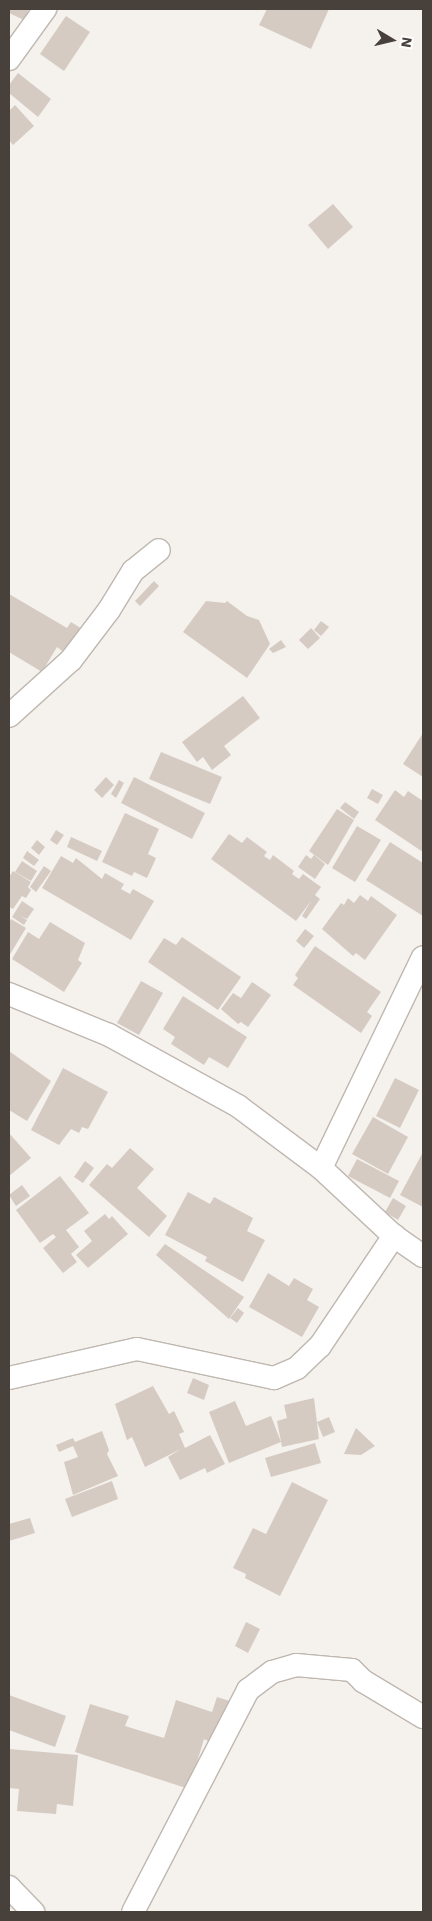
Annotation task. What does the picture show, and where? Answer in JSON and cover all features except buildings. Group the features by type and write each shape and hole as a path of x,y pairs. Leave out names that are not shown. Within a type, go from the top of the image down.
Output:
{"street":[{"path":"9,59 45,9"},
{"path":"9,716 70,660 109,610 133,571 159,550"},
{"path":"321,1168 423,957"},
{"path":"9,994 109,1035 185,1074 238,1106 321,1168 394,1236 423,1256"},
{"path":"9,1378 137,1349 274,1378 297,1368 320,1346 394,1236"},
{"path":"133,1912 248,1690 272,1672 296,1665 352,1670 364,1681 423,1717"},
{"path":"9,1887 33,1912"}]}
